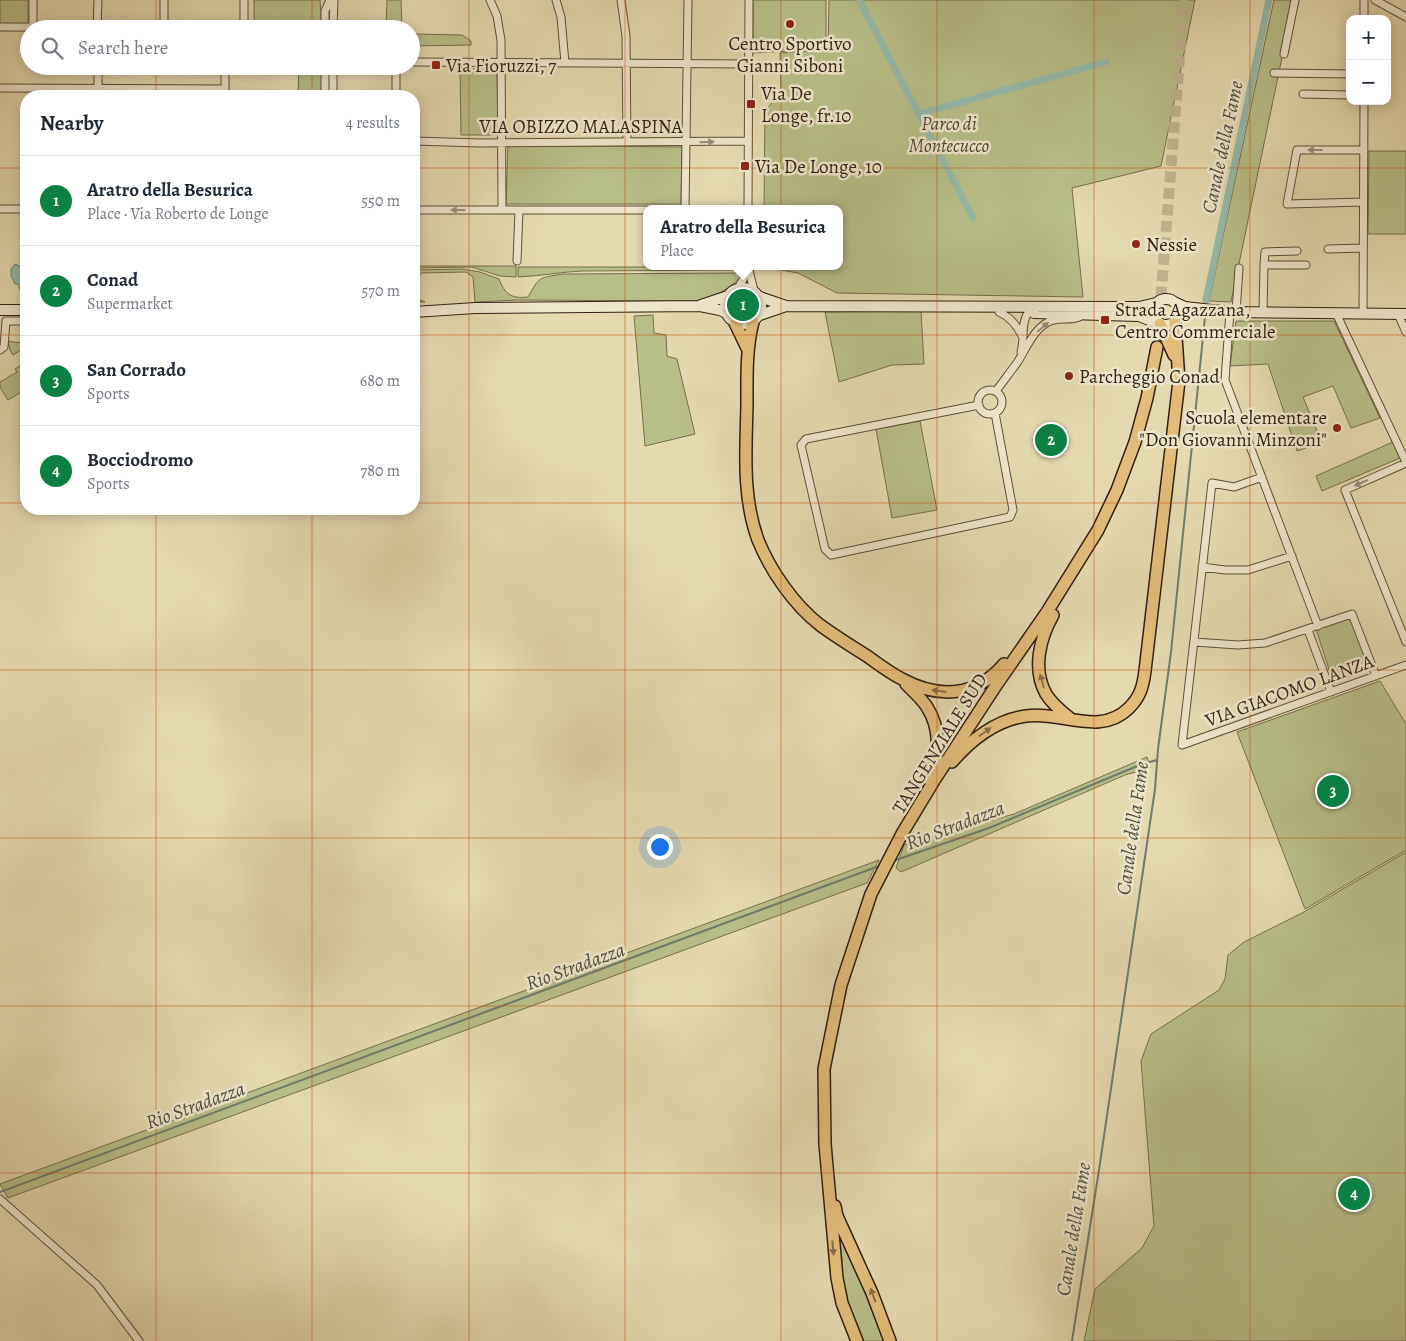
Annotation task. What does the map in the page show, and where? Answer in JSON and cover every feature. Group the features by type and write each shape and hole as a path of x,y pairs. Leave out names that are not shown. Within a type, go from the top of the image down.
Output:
{"main road":[{"path":"700,306 728,296 738,288 749,288 757,294 786,306 953,308 1139,307 1156,303 1162,299 1195,311 1402,314"},
{"path":"757,294 762,309 756,319 747,350 745,485 752,522 759,542 784,587 798,604 819,624 901,679 926,706 931,715 938,741 935,765 912,818"},
{"path":"728,296 725,307 726,313 735,323 747,350"},
{"path":"927,792 958,756 976,739 995,726 1025,716 1048,716 1085,723 1110,721 1122,715 1140,694 1144,677 1179,381 1175,322 1179,309 1174,302"},
{"path":"1156,303 1152,311 1154,320 1159,324 1178,362"},
{"path":"420,306 475,308 700,306 726,313"},
{"path":"735,323 741,324 756,319 786,306"},
{"path":"420,312 475,308"},
{"path":"953,308 998,312 1139,316 1168,326 1195,311"},
{"path":"0,310 20,310"},
{"name":"TANGENZIALE SUD","path":"857,1341 842,1303 836,1278 825,1144 824,1069 841,985 871,894 912,818 997,684 1044,617 1098,530 1117,490 1135,442 1147,398 1157,347"},
{"path":"1071,719 1046,694 1041,678 1039,661 1041,642 1046,627 1067,592 1086,551"},
{"path":"901,679 936,692 952,693 970,690 989,679 1044,617"},
{"name":"TANGENZIALE SUD","path":"829,1182 837,1216 869,1286 890,1341"}],"street":[{"path":"33,0 33,20"},
{"path":"97,20 98,0"},
{"path":"164,0 164,20"},
{"path":"244,0 244,20"},
{"path":"325,20 325,12 332,0"},
{"path":"332,0 333,20"},
{"path":"490,0 496,16 501,40 502,210"},
{"path":"556,0 562,25 565,63"},
{"path":"621,0 626,36 627,142"},
{"path":"685,205 688,0"},
{"path":"748,205 749,0"},
{"path":"1284,54 1295,0"},
{"path":"1364,0 1364,15"},
{"path":"1376,0 1406,17"},
{"path":"0,27 20,27"},
{"path":"420,62 748,64"},
{"path":"1274,73 1346,74"},
{"path":"98,75 98,90"},
{"path":"225,75 225,90"},
{"path":"325,75 325,90"},
{"path":"333,75 333,90"},
{"path":"396,75 396,90"},
{"path":"0,88 20,90"},
{"path":"1303,94 1346,94"},
{"path":"1363,313 1364,105"},
{"name":"VIA OBIZZO MALASPINA","path":"420,142 748,141"},
{"path":"1363,202 1287,204 1297,150 1364,150"},
{"path":"0,209 20,209"},
{"path":"420,210 643,210"},
{"path":"517,261 519,210"},
{"path":"1328,249 1363,248"},
{"path":"1263,313 1265,252 1297,251"},
{"path":"1264,265 1306,265"},
{"path":"1239,268 1225,380 1318,626"},
{"path":"738,288 747,270"},
{"path":"748,270 757,294"},
{"path":"1017,362 1027,313 1032,310 1075,310 1093,307"},
{"path":"998,312 1012,321 1023,339"},
{"path":"1336,313 1406,463 1345,490 1406,642"},
{"path":"1402,314 1406,332"},
{"path":"996,392 1030,340 1044,325 1055,319 1074,319 1084,315"},
{"path":"0,350 4,347 6,321 20,322"},
{"path":"992,390 996,392 1001,396 1000,409 995,413 987,414 983,412 979,405 979,398 984,392 992,390"},
{"path":"979,405 806,439 801,445 825,549 831,555 1010,517 1013,510 995,413"},
{"path":"1262,477 1234,487 1212,483 1194,642 1238,645 1265,643 1352,614 1376,676"},
{"path":"1202,567 1248,570 1292,556"},
{"path":"1308,630 1331,692"},
{"name":"VIA GIACOMO LANZA","path":"1194,642 1182,745 1406,665"},
{"path":"0,1199 97,1285 139,1341"}],"green space":[{"path":"0,0 28,0 28,20 20,20 20,26 0,27"},
{"path":"254,0 320,0 322,20 254,20"},
{"path":"387,0 401,0 402,20 386,20"},
{"name":"Centro Sportivo Gianni Siboni","path":"753,0 826,0 826,49 753,53"},
{"name":"Parco di Montecucco","path":"829,0 1195,0 1161,166 1072,188 1083,297 837,293 798,273 781,270 843,270 843,205 764,205 765,111 781,92 780,53 828,50"},
{"path":"1274,0 1294,0 1231,302 1209,301"},
{"path":"420,34 462,35 471,41 471,45 420,46"},
{"path":"460,69 497,69 498,135 461,135"},
{"path":"299,75 325,75 325,90 298,90"},
{"path":"508,145 682,147 681,204 506,204"},
{"path":"1369,151 1406,151 1406,234 1368,234"},
{"path":"420,266 516,266 516,277 500,276 472,267 420,268"},
{"path":"518,267 643,267 643,270 742,270 582,271 518,277"},
{"path":"463,269 480,272 499,279 506,292 517,297 528,297 535,285 544,277 563,274 743,273 728,288 695,301 518,300 475,302 473,277 466,272 421,273 420,275 420,270"},
{"path":"743,291 749,292 757,300 757,312 749,320 743,321 737,320 729,312 728,306 729,300 737,292"},
{"path":"921,311 924,364 892,365 839,382 825,312"},
{"path":"653,315 654,333 666,335 667,356 677,359 695,434 645,446 634,316"},
{"path":"1236,321 1334,321 1380,418 1351,428 1333,386 1303,397 1322,443 1297,451 1268,364 1230,366"},
{"path":"8,341 20,343 20,351 13,355"},
{"path":"20,366 20,393 8,400 0,387 0,382 17,372 15,369"},
{"path":"920,421 937,510 892,518 876,429"},
{"path":"1393,442 1400,458 1322,491 1316,476"},
{"path":"1351,616 1372,669 1333,682 1316,629"},
{"path":"1380,681 1406,724 1406,850 1305,909 1237,732"},
{"path":"1147,757 1150,768 1125,775 901,872 896,868 904,845 1014,814"},
{"path":"1406,852 1406,1341 1084,1341 1095,1289 1142,1248 1154,1226 1141,1061 1151,1034 1219,990 1225,979 1228,955 1244,942 1302,913"},
{"path":"879,860 867,883 8,1198 0,1184"},
{"path":"839,1238 842,1239 855,1264 886,1341 861,1341 844,1297"}],"shaded area":[{"path":"15,264 20,266 20,289 11,276 11,269"}],"waterway":[{"path":"859,0 973,218"},
{"name":"Canale della Fame","path":"1206,300 1269,0"},
{"path":"919,114 1106,62"},
{"name":"Canale della Fame","path":"1072,1341 1155,789 1205,317"},
{"name":"Rio Stradazza","path":"893,861 989,828 1142,764 1157,760"},
{"name":"Rio Stradazza","path":"0,1192 879,866"}],"tunnel":[{"path":"1157,347 1184,0"}],"place":[{"name":"Centro Sportivo Gianni Siboni","path":"790,24"},
{"name":"Via Fioruzzi, 7","path":"436,65"},
{"name":"Via De Longe, fr.10","path":"751,104"},
{"name":"Via De Longe, 10","path":"745,166"},
{"name":"Nessie","path":"1136,244"},
{"name":"Aratro della Besurica","path":"743,305"},
{"name":"Strada Agazzana, Centro Commerciale","path":"1105,320"},
{"name":"Parcheggio Conad","path":"1069,376"},
{"name":"Scuola elementare \"Don Giovanni Minzoni\"","path":"1337,428"},
{"name":"Conad","path":"1051,440"},
{"name":"San Corrado","path":"1333,791"},
{"name":"Bocciodromo","path":"1354,1194"}]}
